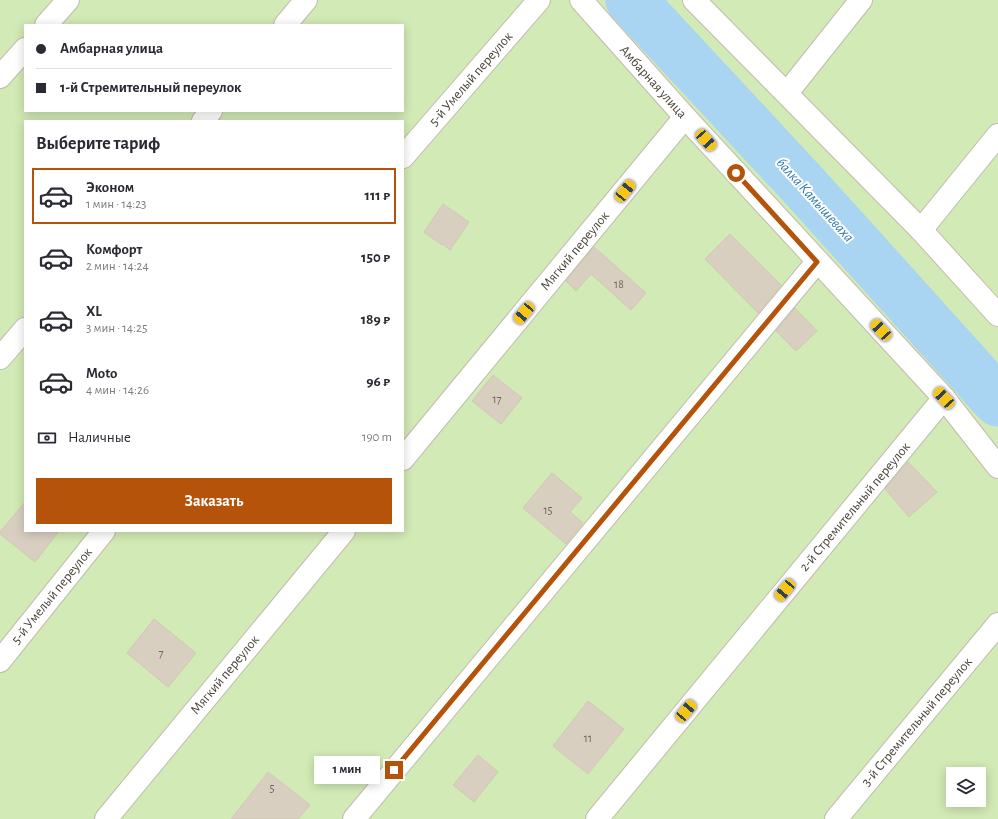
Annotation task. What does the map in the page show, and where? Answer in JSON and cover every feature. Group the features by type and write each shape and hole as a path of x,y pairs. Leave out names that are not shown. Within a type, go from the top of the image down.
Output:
{"street":[{"path":"47,24 68,0"},
{"path":"286,24 306,0"},
{"name":"5-й Умелый переулок","path":"404,157 539,0"},
{"name":"Амбарная улица","path":"581,0 685,118 944,398 998,467"},
{"path":"694,0 921,230 998,316"},
{"path":"786,93 861,0"},
{"path":"0,77 24,50"},
{"path":"204,120 210,112"},
{"name":"Мягкий переулок","path":"404,458 685,118"},
{"path":"921,230 998,135"},
{"path":"354,819 817,262"},
{"path":"0,358 24,330"},
{"name":"2-й Стремительный переулок","path":"597,819 944,398"},
{"name":"5-й Умелый переулок","path":"0,661 103,532"},
{"name":"Мягкий переулок","path":"106,819 343,532"},
{"name":"3-й Стремительный переулок","path":"836,819 998,624"}],"green space":[{"path":"0,0 998,0 998,819 0,819"}],"building":[{"path":"443,204 469,222 450,250 424,232"},
{"path":"730,234 781,285 758,313 705,259"},
{"path":"594,247 646,293 631,310 591,274 576,291 566,281"},
{"path":"795,308 817,331 796,351 776,331"},
{"path":"493,375 522,398 501,424 472,401"},
{"path":"908,462 937,492 909,517 885,489"},
{"path":"552,473 582,498 570,512 583,523 566,544 523,508"},
{"path":"24,503 24,532 58,532 35,562 0,534"},
{"path":"154,619 196,653 168,687 127,653"},
{"path":"588,701 624,729 588,774 553,746"},
{"path":"478,755 498,772 474,802 453,785"},
{"path":"268,772 310,805 298,819 231,819"}],"waterway":[{"name":"балка Камышеваха","path":"631,0 805,187 998,401"}],"route":[{"path":"394,770 817,262 736,173"}]}
